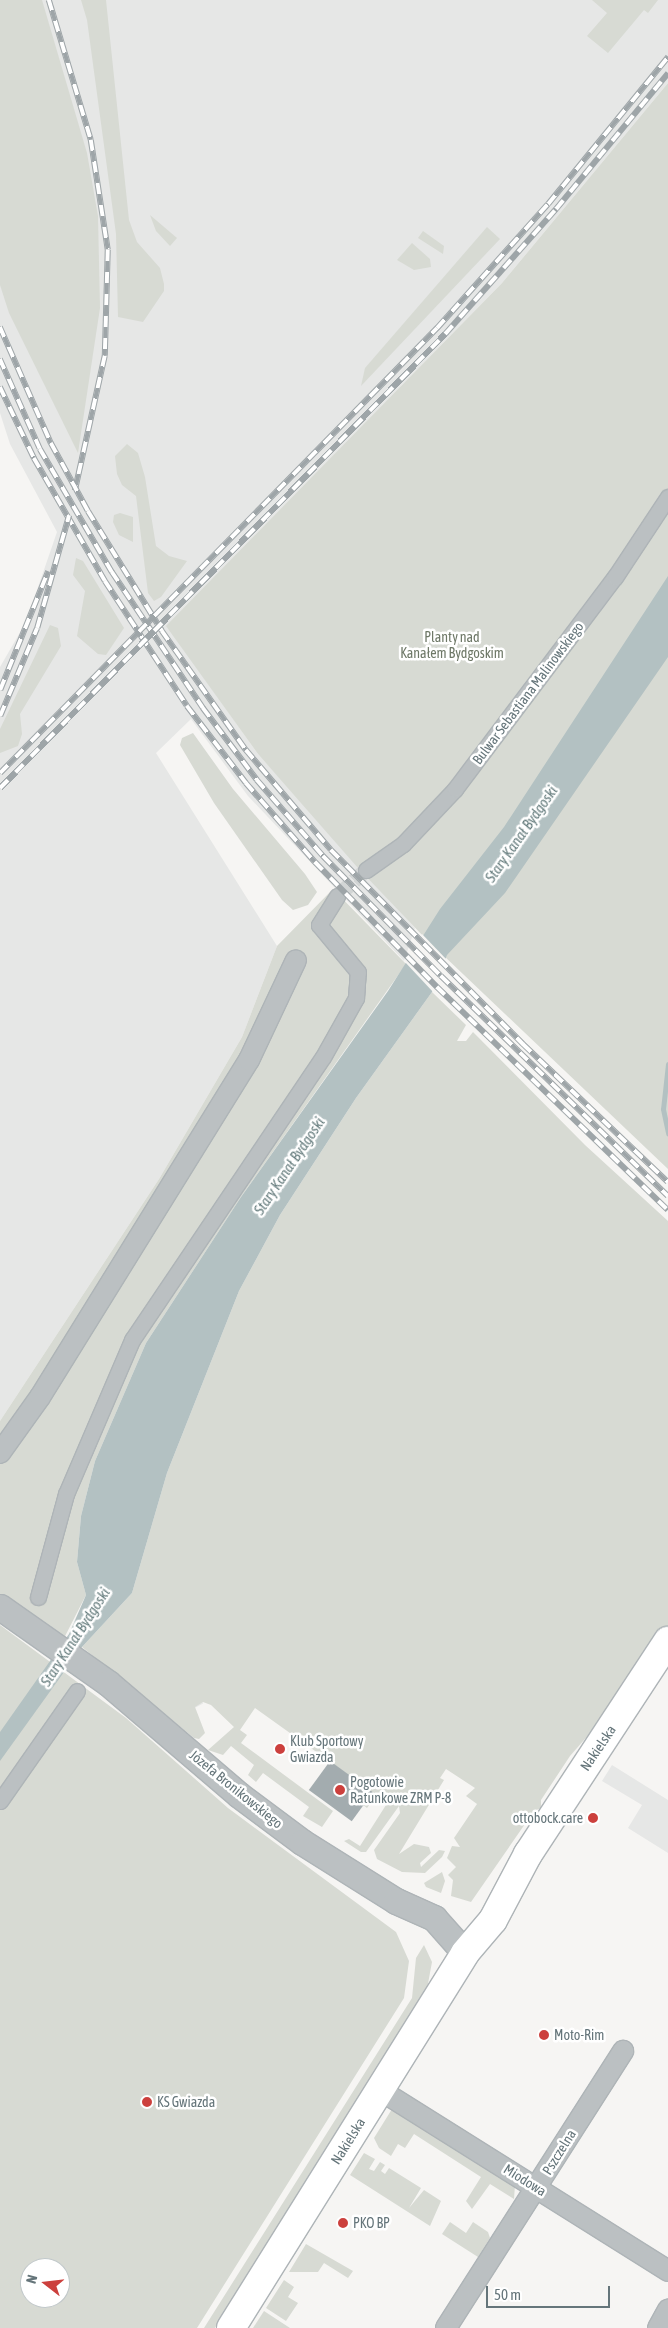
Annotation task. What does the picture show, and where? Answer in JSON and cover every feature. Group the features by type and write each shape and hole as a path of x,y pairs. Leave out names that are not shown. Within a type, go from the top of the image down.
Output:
{"main road":[{"name":"Nakielska","path":"231,2328 465,1954 480,1912 507,1872 528,1854 668,1641"}],"street":[{"name":"Bulwar Sebastiana Malinowskiego","path":"366,870 403,844 455,788 615,578 668,497"},
{"path":"38,1597 66,1494 132,1340 322,1057 356,998 358,972 318,925 338,896"},
{"path":"0,1453 40,1397 249,1060 296,960"},
{"name":"Józefa Bronikowskiego","path":"0,1607 84,1665 239,1795 302,1842 396,1901 434,1918 465,1954"},
{"path":"0,1801 78,1691"},
{"name":"Pszczelna","path":"446,2328 623,2051"},
{"name":"Miodowa","path":"380,2090 668,2271"},
{"path":"658,2328 668,2310"}],"shaded area":[{"path":"0,0 668,0 668,83 502,283 167,626 258,754 415,928 404,961 248,796 191,719 156,753 277,946 242,1037 159,1179 0,1421 0,667 26,622 57,532 10,444 0,413"},
{"path":"189,1677 203,1703 183,1714 169,1688"},
{"path":"612,1765 668,1800 668,1853 628,1828 642,1805 602,1781"}],"green space":[{"path":"0,0 42,0 87,153 98,216 100,308 78,453 9,313 0,285"},
{"path":"81,0 106,0 129,220 137,242 160,268 164,284 164,291 143,322 118,317 116,234 87,20"},
{"path":"592,0 658,0 648,13 644,10 608,53 587,36 607,13"},
{"name":"Planty nad Kanałem Bydgoskim","path":"668,83 668,1169 423,936 358,868 258,754 166,626 502,283"},
{"path":"150,215 177,238 170,246 156,231"},
{"path":"487,227 500,239 361,386 365,368"},
{"path":"423,231 444,246 443,254 418,238"},
{"path":"412,243 430,259 431,267 414,270 397,260"},
{"path":"127,444 138,453 145,477 156,546 169,556 187,561 161,597 154,601 148,593 136,496 122,485 117,474 115,456"},
{"path":"120,513 133,517 133,542 119,535 113,522 114,515"},
{"path":"76,558 83,561 124,628 106,655 98,654 77,636 85,591 73,575"},
{"path":"50,625 58,628 61,646 20,714 22,734 18,746 0,753 0,729"},
{"path":"193,733 233,789 305,874 317,892 308,905 293,910 282,900 214,803 180,745 182,738"},
{"path":"333,889 406,964 241,1197 146,1343 95,1461 81,1516 77,1562 86,1595 59,1648 0,1607 0,1421 159,1179 242,1037 277,946"},
{"path":"432,992 466,1025 457,1041 466,1041 473,1032 585,1145 668,1221 668,1627 598,1724 570,1756 541,1800 541,1808 534,1811 471,1902 451,1896 453,1880 448,1875 456,1867 447,1858 452,1846 460,1847 454,1838 477,1804 466,1796 475,1788 446,1769 440,1778 444,1780 399,1854 414,1844 429,1847 431,1853 420,1863 421,1867 439,1850 445,1851 442,1857 425,1873 402,1872 377,1859 374,1850 400,1813 399,1806 366,1852 361,1852 344,1841 349,1839 360,1846 386,1805 375,1797 367,1808 362,1804 371,1791 255,1708 240,1730 247,1735 241,1743 333,1811 322,1827 303,1816 309,1807 263,1773 256,1782 248,1775 254,1765 231,1746 223,1755 208,1750 234,1727 211,1705 203,1702 195,1707 205,1733 199,1739 194,1738 82,1647 132,1593 167,1473 239,1291 280,1215 356,1098"},
{"name":"KS Gwiazda","path":"0,1625 126,1718 228,1808 396,1932 409,1961 404,1998 197,2328 0,2328"},
{"path":"442,1872 445,1881 441,1893 426,1887 424,1883"},
{"path":"424,1945 432,1962 427,1989 215,2328 204,2328 412,1998 416,1958"},
{"path":"392,2109 515,2185 514,2199 490,2184 472,2209 466,2201 481,2177 414,2134 405,2148 398,2144 391,2156 379,2148 374,2138"},
{"path":"364,2153 375,2159 369,2169 374,2171 380,2162 385,2165 381,2171 385,2174 389,2168 421,2188 409,2208 424,2190 441,2201 430,2226 350,2175"},
{"path":"450,2222 466,2233 473,2222 488,2232 490,2238 478,2257 442,2234"},
{"path":"306,2244 353,2271 348,2278 324,2263 318,2272 289,2272"},
{"path":"284,2280 294,2287 288,2297 298,2303 286,2321 266,2308"},
{"path":"264,2311 290,2328 253,2328"}],"water":[{"name":"Stary Kanał Bydgoski","path":"668,576 668,657 505,893 447,955 432,992 356,1098 280,1215 239,1291 167,1473 132,1593 82,1647 0,1761 0,1732 69,1634 86,1595 77,1562 81,1516 95,1461 146,1343 241,1197 388,991 440,909 504,827"}],"pier":[{"path":"422,934 447,960 434,993 404,961"}],"building":[{"name":"Pogotowie Ratunkowe ZRM P-8","path":"330,1761 373,1792 352,1821 309,1790"}],"waterway":[{"path":"668,1064 663,1109 668,1133"}],"tunnel":[{"path":"337,896 366,870"}],"railway":[{"path":"49,0 91,140 108,250 105,356 75,491"},
{"path":"0,773 437,328 548,204 668,57"},
{"path":"0,788 445,334 556,209 668,73"},
{"path":"0,327 51,443 88,511 162,631 246,750 331,850 523,1044 668,1182"},
{"path":"0,359 40,449 112,572 203,708 257,780 323,856 441,976 668,1196"},
{"path":"0,387 34,458 105,581 187,706 246,783 315,862 437,987 668,1210"},
{"path":"0,716 37,628 69,515"},
{"path":"0,690 48,571"}],"place":[{"name":"Klub Sportowy Gwiazda","path":"280,1749"},
{"name":"Pogotowie Ratunkowe ZRM P-8","path":"340,1790"},
{"name":"ottobock.care","path":"593,1818"},
{"name":"Moto-Rim","path":"544,2035"},
{"name":"KS Gwiazda","path":"147,2102"},
{"name":"PKO BP","path":"343,2223"}]}
